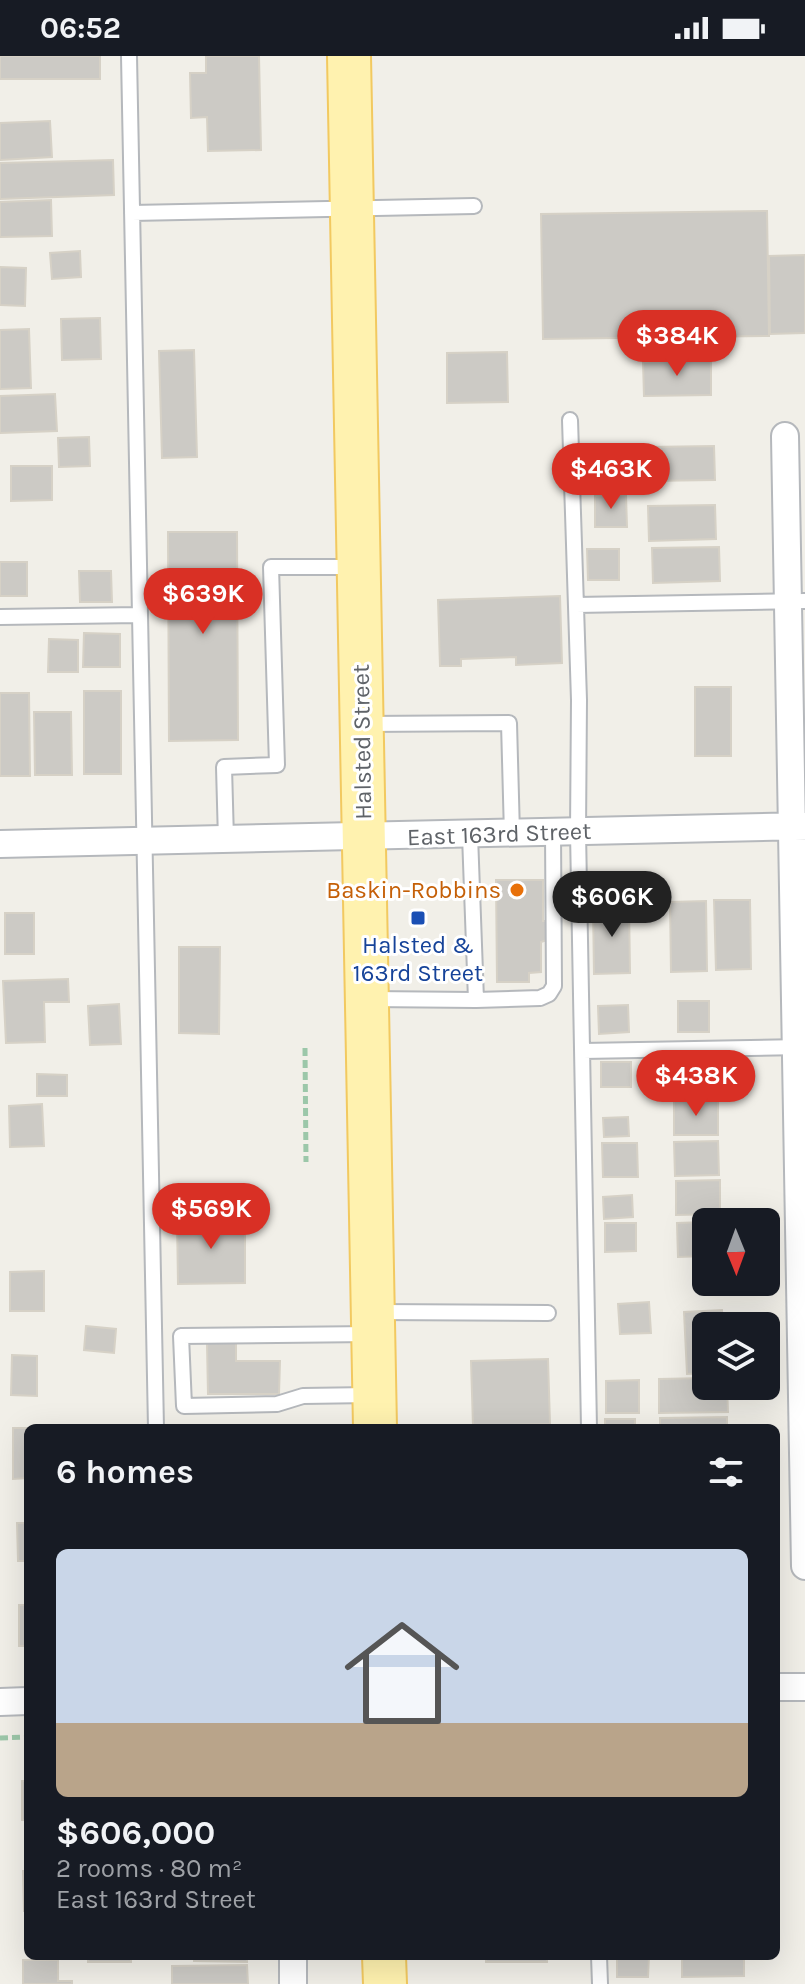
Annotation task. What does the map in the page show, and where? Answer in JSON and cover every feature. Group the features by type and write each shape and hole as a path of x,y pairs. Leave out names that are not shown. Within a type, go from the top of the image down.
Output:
{"main road":[{"name":"Halsted Street","path":"349,56 375,1412"},
{"path":"384,1960 385,1984"}],"street":[{"path":"785,436 796,601 805,1566"},
{"name":"East 163rd Street","path":"0,844 798,826"},
{"path":"780,1687 805,1687"},
{"path":"0,1702 24,1701"},
{"path":"293,1960 293,1984"}],"lane":[{"path":"129,56 156,1424"},
{"path":"132,213 474,206"},
{"path":"367,999 540,998 549,994 554,986 565,832 579,700 570,420"},
{"path":"226,840 224,767 277,765 271,567 358,567"},
{"path":"576,605 796,601"},
{"path":"0,617 139,615"},
{"path":"362,724 509,723 512,834"},
{"path":"565,832 583,1051 589,1424"},
{"path":"470,835 476,1000"},
{"path":"583,1051 800,1046"},
{"path":"375,1412 303,1396 277,1404 184,1406 181,1336 548,1313"},
{"path":"599,1960 600,1984"}],"path":[{"path":"305,1048 306,1162"},
{"path":"0,1738 24,1737"}],"building":[{"path":"0,56 100,56 100,79 0,79"},
{"path":"206,56 259,56 261,150 208,151 207,117 191,118 190,73 206,73"},
{"path":"50,121 52,157 0,160 0,123"},
{"path":"113,160 114,195 0,199 0,163"},
{"path":"51,200 52,236 0,237 0,202"},
{"path":"767,211 769,336 543,339 541,214"},
{"path":"80,251 81,277 52,279 50,253"},
{"path":"805,255 805,333 770,334 769,256"},
{"path":"0,267 26,268 25,306 0,305"},
{"path":"100,318 101,359 62,360 61,319"},
{"path":"29,329 31,388 0,389 0,330"},
{"path":"194,350 197,457 162,458 159,351"},
{"path":"507,352 508,402 447,403 447,353"},
{"path":"711,360 711,395 644,396 643,362"},
{"path":"55,394 57,431 0,433 0,396"},
{"path":"89,437 90,466 59,467 58,438"},
{"path":"593,444 625,444 625,476 594,476"},
{"path":"714,446 715,480 647,481 647,447"},
{"path":"11,466 52,466 52,500 11,501"},
{"path":"626,495 627,527 595,527 595,496"},
{"path":"715,505 716,539 649,541 648,506"},
{"path":"168,532 237,532 238,740 169,741"},
{"path":"719,547 720,581 653,583 652,548"},
{"path":"587,549 619,549 619,580 588,580"},
{"path":"0,562 27,562 27,596 0,596"},
{"path":"79,571 111,571 112,602 80,602"},
{"path":"560,596 562,663 516,665 516,657 461,659 461,666 440,666 438,600"},
{"path":"84,633 120,634 120,667 83,667"},
{"path":"49,639 78,640 78,672 48,672"},
{"path":"695,687 731,687 731,756 695,756"},
{"path":"84,691 121,691 121,774 84,774"},
{"path":"0,693 29,693 30,776 0,776"},
{"path":"34,712 71,712 72,775 35,775"},
{"path":"496,880 543,880 543,921 550,921 550,939 541,942 541,972 529,973 529,982 497,982"},
{"path":"714,900 750,900 751,969 716,970"},
{"path":"706,901 707,971 671,972 670,902"},
{"path":"629,904 630,973 594,974 593,905"},
{"path":"5,913 34,913 34,954 5,954"},
{"path":"179,947 220,947 219,1034 179,1033"},
{"path":"68,979 69,1002 44,1002 45,1042 6,1043 3,981"},
{"path":"678,1001 709,1001 709,1032 678,1032"},
{"path":"119,1004 121,1044 90,1045 88,1006"},
{"path":"628,1005 629,1032 599,1034 598,1006"},
{"path":"718,1059 719,1094 665,1096 664,1061"},
{"path":"601,1062 631,1062 631,1087 601,1087"},
{"path":"37,1074 67,1075 67,1096 37,1096"},
{"path":"674,1101 718,1101 718,1135 674,1135"},
{"path":"42,1104 44,1146 10,1147 9,1106"},
{"path":"628,1117 629,1136 604,1137 603,1118"},
{"path":"718,1141 719,1175 675,1176 674,1142"},
{"path":"602,1143 637,1143 638,1177 603,1177"},
{"path":"720,1180 720,1208 692,1208 692,1215 676,1215 676,1181"},
{"path":"632,1195 633,1217 604,1219 603,1197"},
{"path":"177,1219 245,1219 245,1283 178,1284"},
{"path":"692,1222 692,1256 678,1257 677,1223"},
{"path":"605,1223 636,1223 636,1251 605,1252"},
{"path":"44,1271 44,1311 10,1311 10,1272"},
{"path":"649,1302 651,1333 620,1334 618,1304"},
{"path":"722,1310 692,1312 692,1374 687,1374 684,1312"},
{"path":"86,1326 116,1329 114,1353 84,1350"},
{"path":"207,1343 236,1343 236,1361 280,1361 279,1394 208,1394"},
{"path":"12,1355 37,1356 37,1396 11,1395"},
{"path":"548,1359 550,1424 473,1424 471,1361"},
{"path":"692,1378 692,1400 728,1400 728,1412 659,1413 659,1379"},
{"path":"639,1380 639,1413 606,1413 606,1381"},
{"path":"727,1417 727,1424 660,1424 660,1418"},
{"path":"605,1419 635,1419 635,1424 605,1424"},
{"path":"13,1428 24,1428 24,1478 13,1479"},
{"path":"17,1523 24,1523 24,1561 18,1561"},
{"path":"19,1605 24,1605 24,1646 19,1646"},
{"path":"22,1781 24,1781 24,1820"},
{"path":"23,1960 58,1960 58,1981 72,1981 72,1984 23,1984"},
{"path":"88,1960 131,1960 131,1962"},
{"path":"247,1960 247,1962 194,1961"},
{"path":"486,1960 547,1960 547,1962"},
{"path":"617,1960 649,1960 648,1977 617,1977"},
{"path":"682,1960 744,1960 744,1976 682,1977"},
{"path":"247,1965 248,1984 172,1984 172,1966"}],"place":[{"name":"Baskin-Robbins","path":"517,890"},
{"name":"Halsted & 163rd Street","path":"418,918"}]}
